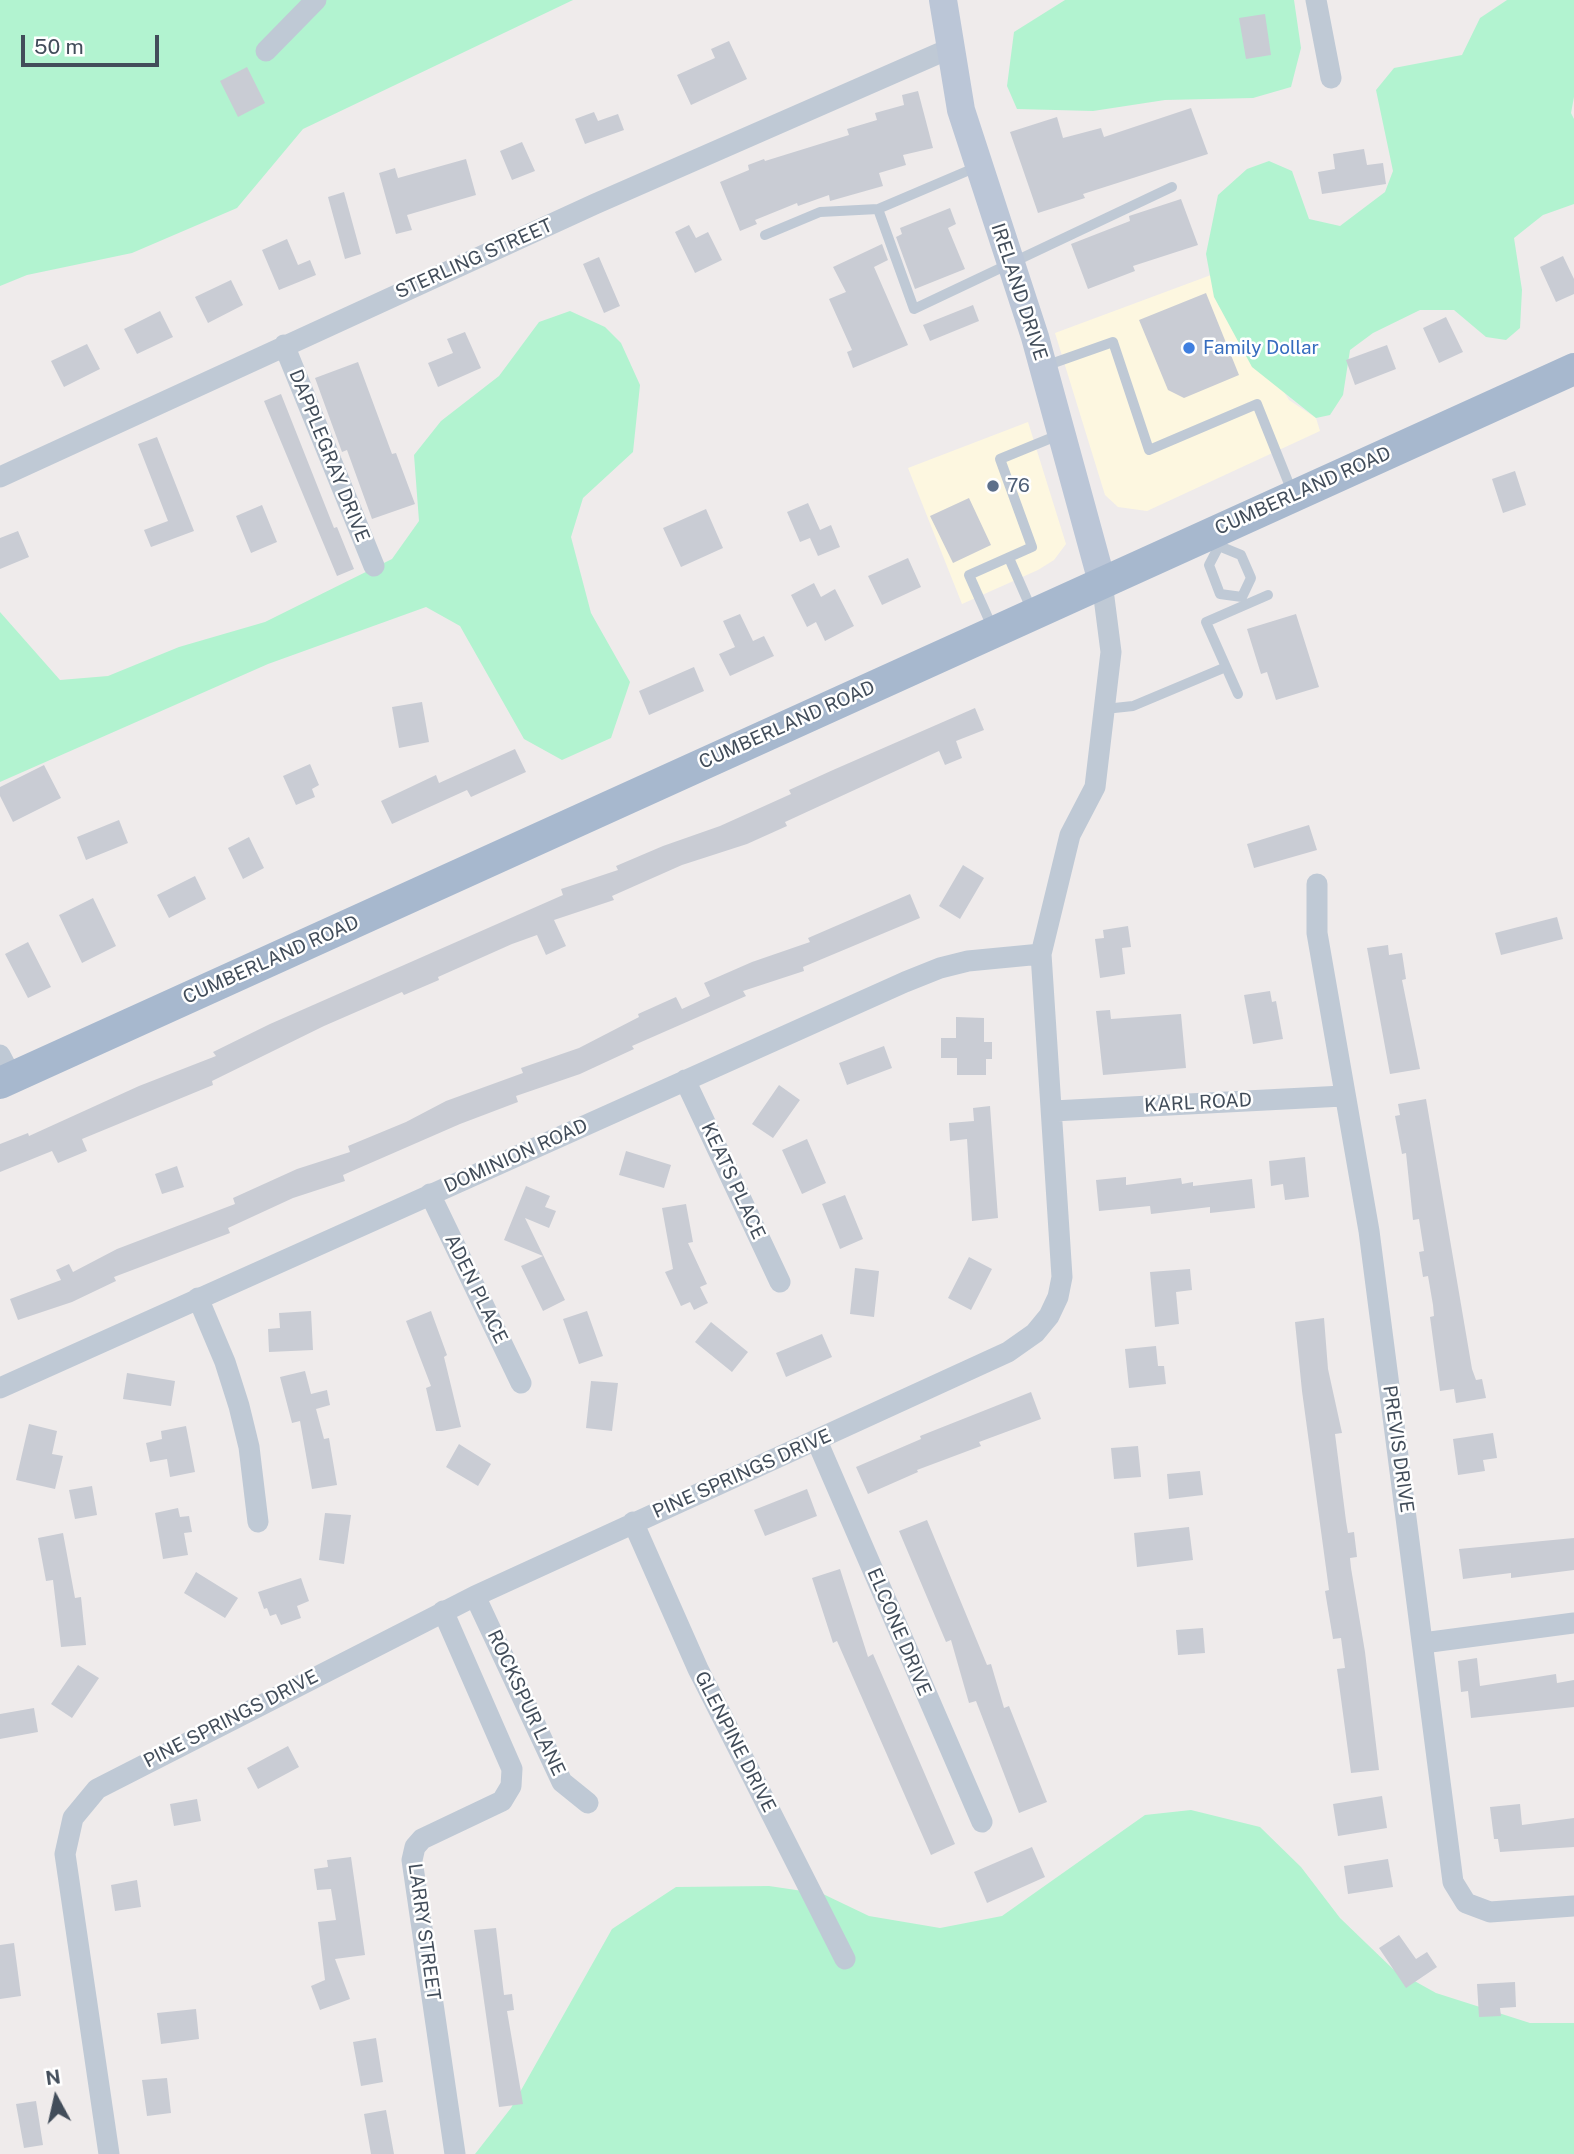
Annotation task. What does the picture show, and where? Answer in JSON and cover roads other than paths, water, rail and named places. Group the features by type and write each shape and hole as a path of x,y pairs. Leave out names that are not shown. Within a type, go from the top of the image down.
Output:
{"main road":[{"name":"IRELAND DRIVE","path":"943,0 961,110 1043,366 1102,582"},
{"name":"CUMBERLAND ROAD","path":"4,1072 1102,582 1215,539 1294,495 1574,369"}],"street":[{"path":"266,51 316,0"},
{"path":"1316,0 1331,78"},
{"name":"STERLING STREET","path":"0,477 284,345 951,48"},
{"name":"DAPPLEGRAY DRIVE","path":"284,345 374,566"},
{"name":"PINE SPRINGS DRIVE","path":"109,2154 65,1854 73,1818 97,1789 475,1595 1008,1352 1035,1333 1049,1316 1058,1297 1062,1277 1041,954 1070,835 1095,787 1111,652 1102,582"},
{"name":"PREVIS DRIVE","path":"1317,884 1317,933 1368,1231 1453,1882 1458,1894 1477,1910 1490,1912 1574,1906"},
{"name":"DOMINION ROAD","path":"0,1388 940,968 968,961 1041,954"},
{"name":"KEATS PLACE","path":"685,1080 780,1282"},
{"name":"KARL ROAD","path":"1053,1111 1343,1096"},
{"name":"ADEN PLACE","path":"430,1194 521,1383"},
{"path":"198,1298 225,1362 239,1406 249,1447 258,1522"},
{"name":"ELCONE DRIVE","path":"817,1441 982,1822"},
{"name":"GLENPINE DRIVE","path":"634,1522 698,1669 845,1959"},
{"name":"ROCKSPUR LANE","path":"475,1595 562,1782 588,1803"},
{"name":"LARRY STREET","path":"443,1611 512,1769 511,1786 502,1801 422,1839 415,1847 412,1860 455,2154"},
{"path":"1423,1643 1574,1623"}],"lane":[{"path":"765,235 820,212 878,209 979,166"},
{"path":"878,209 915,309 1172,187"},
{"path":"1043,366 1113,342 1149,450 1257,404 1294,495"},
{"path":"994,631 969,575 1032,547 1000,459 1061,434"},
{"path":"1215,539 1241,555 1251,578 1243,601 1220,594 1209,565 1215,539"},
{"path":"1009,558 1033,614"},
{"path":"1238,694 1206,622 1243,601 1268,595"},
{"path":"1105,709 1133,706 1226,667"}],"place":[{"name":"Family Dollar","path":"1189,348"},
{"name":"76","path":"993,486"}]}
